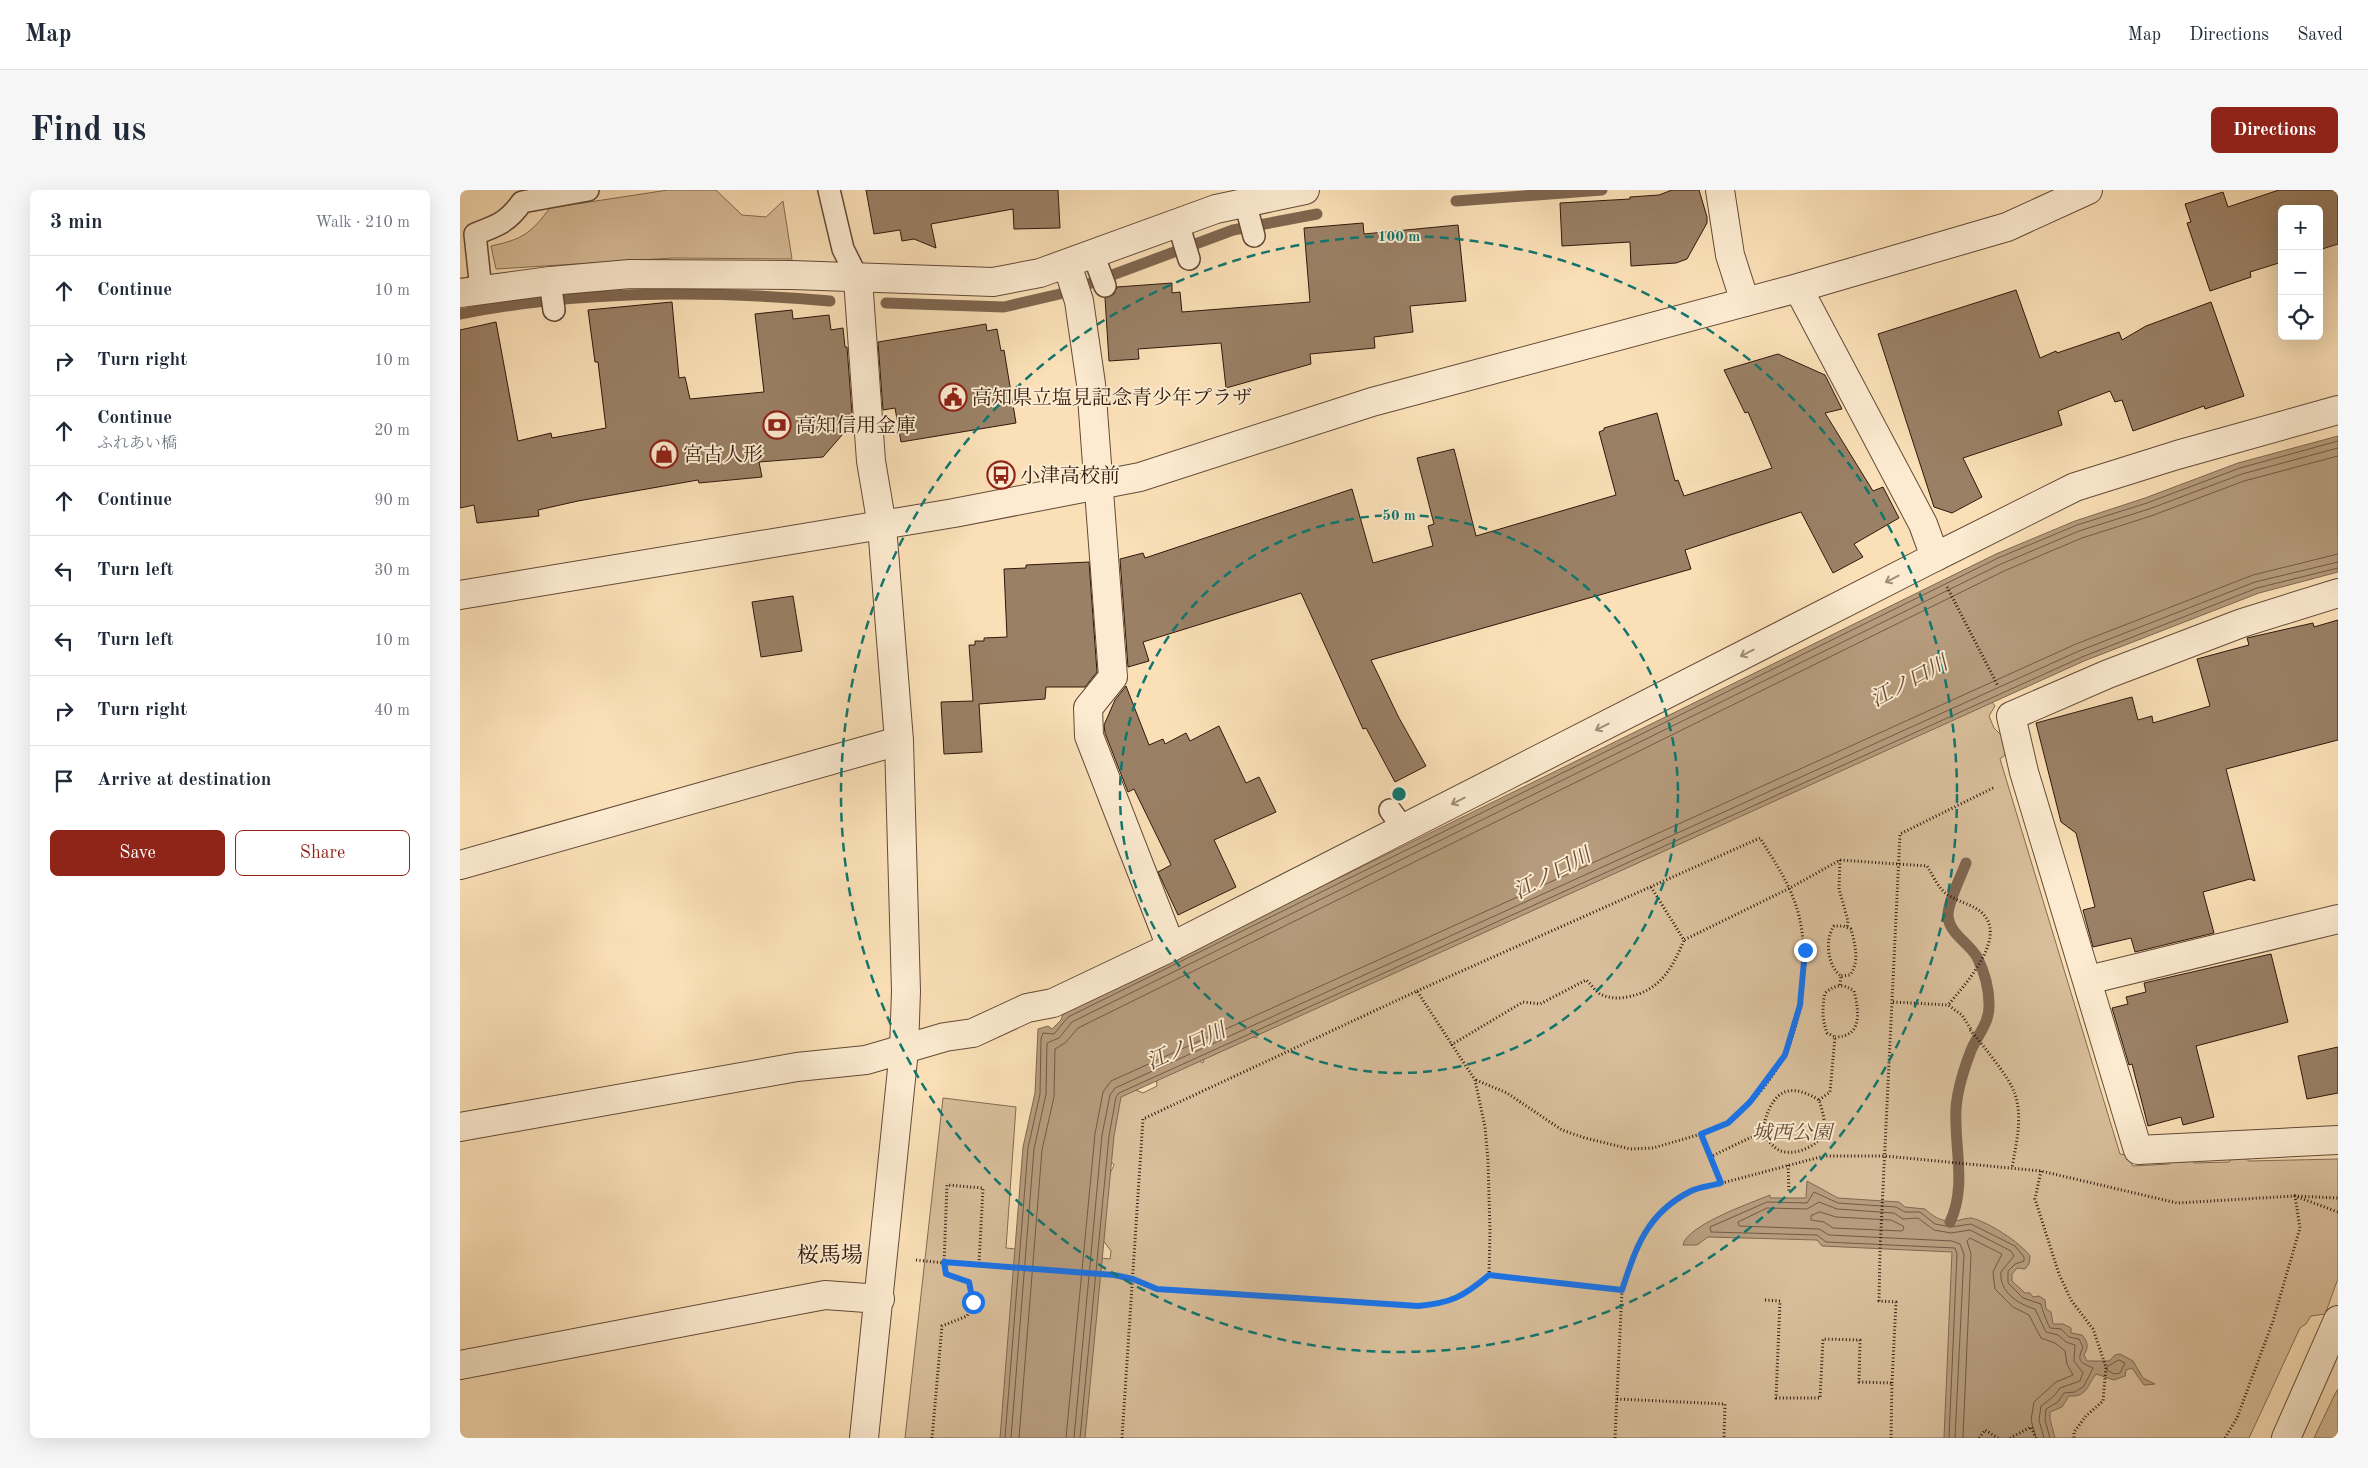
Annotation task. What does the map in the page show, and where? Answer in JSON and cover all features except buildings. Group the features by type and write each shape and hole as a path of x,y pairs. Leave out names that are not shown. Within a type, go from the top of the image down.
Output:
{"street":[{"path":"471,291 552,295 630,274 792,276 993,282 1040,273 1073,282 1099,270 1183,240 1215,200 1249,218 1305,190"},
{"path":"1720,190 1730,255 1745,302"},
{"path":"460,595 882,526 1140,477 1372,402 1798,288 2007,227 2088,190"},
{"path":"858,279 871,461 882,526 900,740 906,991 904,1050 880,1299 864,1438"},
{"path":"1073,282 1087,433 1098,485 1112,677 1088,708 1089,736 1171,947"},
{"path":"1798,288 1923,524 1935,557"},
{"path":"460,1128 797,1068 866,1060 904,1050 944,1036 973,1033 1027,1008 1053,1003 1171,947 1397,819 2075,487 2177,455 2338,410"},
{"path":"2338,593 2242,623 2108,674 2011,716 2024,772 2138,1150 2338,1140"},
{"path":"460,865 900,740"},
{"path":"2088,980 2338,919"},
{"path":"460,1365 825,1295 880,1299"},
{"path":"2286,1438 2338,1320"}],"lane":[{"path":"471,291 467,234 496,227 512,216 522,202 588,190"},
{"path":"829,190 844,250 858,279"}],"path":[{"path":"1946,586 1998,687"},
{"path":"1891,1438 1896,1302 1879,1301 1900,834 2024,772"},
{"path":"1122,1438 1143,1120 1417,991 1760,838 1790,888 1799,917 1805,950 1800,1005 1785,1055 1750,1102 1728,1123 1701,1134 1653,1148 1630,1149 1585,1138 1562,1130 1507,1094 1475,1080"},
{"path":"1840,860 1839,888 1848,921 1847,928"},
{"path":"1451,1045 1523,1002 1540,1004 1586,980 1600,994 1617,999 1644,994 1662,979 1676,960 1684,940 1790,888 1840,860 1927,866 1944,892 1984,914 1991,927 1990,946 1965,984 1948,1005"},
{"path":"1651,887 1684,940"},
{"path":"1834,926 1851,929 1855,944 1856,966 1850,975 1841,976 1833,970 1830,962 1829,933 1834,926"},
{"path":"1840,985 1841,976"},
{"path":"1840,985 1854,991 1858,1018 1852,1033 1846,1036 1835,1036 1827,1033 1823,1023 1822,1009 1825,993 1833,986 1840,985"},
{"path":"914,1260 1114,1275 1133,1279 1157,1289 1418,1306 1445,1303 1470,1292 1489,1275 1490,1222 1485,1127 1475,1080 1417,991"},
{"path":"1893,1002 1948,1005 1962,1016 1988,1051 2015,1093 2019,1115 2012,1168"},
{"path":"1970,1030 1975,1035"},
{"path":"1819,1100 1830,1092 1835,1036"},
{"path":"1804,1091 1819,1100 1824,1120 1824,1131 1819,1140 1810,1146 1789,1152 1780,1150 1769,1142 1762,1132 1767,1110 1774,1100 1784,1092 1804,1091"},
{"path":"1710,1157 1762,1132"},
{"path":"1701,1134 1721,1183"},
{"path":"1615,1438 1622,1290 1637,1245 1661,1210 1692,1191 1824,1156 1886,1156 2042,1171 2177,1203 2295,1196 2338,1198"},
{"path":"1788,1165 1789,1193"},
{"path":"2042,1171 2035,1199 2059,1274 2070,1300 2093,1329 2106,1366 2103,1401 2086,1416 2074,1432 2074,1438"},
{"path":"932,1438 942,1326 967,1316 973,1302 969,1282 946,1274 944,1262 947,1185 983,1188 979,1264"},
{"path":"2295,1196 2338,1212"},
{"path":"2224,1438 2237,1418 2273,1321 2300,1228 2295,1196"},
{"path":"1489,1275 1622,1290"},
{"path":"1765,1300 1780,1301 1776,1398 1820,1398 1823,1339 1860,1340 1859,1382 1892,1383"},
{"path":"1617,1399 1725,1404 1724,1438"},
{"path":"2010,1438 2031,1427 2036,1438"},
{"path":"1979,1438 1986,1430 1998,1438"}],"green space":[{"path":"668,190 716,190 742,215 766,217 783,201 792,259 673,258 496,269 491,246 511,241 525,234 537,224 550,208"},
{"name":"城西公園","path":"1987,695 1995,706 1989,716 1994,728 2003,737 2005,755 2000,759 2120,1154 2126,1155 2133,1166 2169,1164 2177,1158 2192,1158 2194,1163 2229,1162 2233,1157 2248,1157 2248,1161 2338,1159 2338,1279 2325,1314 2311,1316 2306,1324 2300,1328 2249,1438 905,1438 943,1098 1016,1107 1006,1248 1110,1259 1111,1251 1094,1228 1104,1186 1114,1165 1101,1149 1099,1113 1131,1088 1143,1093 1157,1086 1156,1075 1193,1058 1203,1063 1205,1050 1246,1035 1257,1038 1256,1023"},
{"path":"2338,1389 2338,1438 2314,1438 2334,1396"}],"water":[{"name":"江ノ口川","path":"2338,436 2338,572 2259,593 2084,661 1121,1097 1114,1136 1085,1438 1000,1438 1023,1147 1035,1093 1038,1029 1048,1026 1052,1029 1061,1020 1063,1014 1996,554 2075,521 2145,498 2238,463"},
{"path":"1807,1181 1838,1198 1899,1202 1905,1207 1925,1209 1941,1219 1954,1221 1971,1218 1994,1228 2012,1239 2030,1256 2029,1264 2025,1269 2017,1268 2012,1274 2012,1281 2025,1293 2030,1293 2033,1297 2039,1296 2045,1300 2046,1309 2051,1312 2053,1324 2063,1324 2071,1328 2071,1333 2082,1335 2087,1345 2084,1355 2087,1361 2109,1361 2115,1355 2120,1354 2133,1361 2143,1378 2155,1384 2144,1385 2132,1368 2126,1370 2125,1376 2114,1380 2096,1374 2084,1392 2080,1395 2069,1396 2062,1407 2050,1412 2055,1438 1944,1438 1952,1252 1822,1246 1817,1240 1708,1237 1697,1245 1683,1245 1687,1237 1707,1222 1770,1195 1770,1198 1806,1198"}],"waterway":[{"path":"1456,201 1602,190"},
{"path":"886,303 1004,307 1064,293 1233,230 1317,214"},
{"path":"460,314 552,300 645,294 737,295 830,301"},
{"path":"1950,1222 1955,1209 1959,1181 1956,1123 1958,1095 1970,1053 1985,1024 1989,1011 1987,986 1980,962 1974,952 1952,928 1948,917 1952,897 1966,863"}],"place":[{"name":"高知県立塩見記念青少年プラザ","path":"953,397"},
{"name":"高知信用金庫","path":"777,425"},
{"name":"宮古人形","path":"664,454"},
{"name":"小津高校前","path":"1001,475"}],"district":[{"name":"桜馬場","path":"830,1254"}],"route":[{"path":"973,1302 969,1282 946,1274 944,1262 1114,1275 1133,1279 1157,1289 1418,1306 1445,1303 1470,1292 1489,1275 1622,1290 1637,1245 1661,1210 1692,1191 1721,1183 1701,1134 1728,1123 1750,1102 1785,1055 1800,1005 1805,950"}]}
